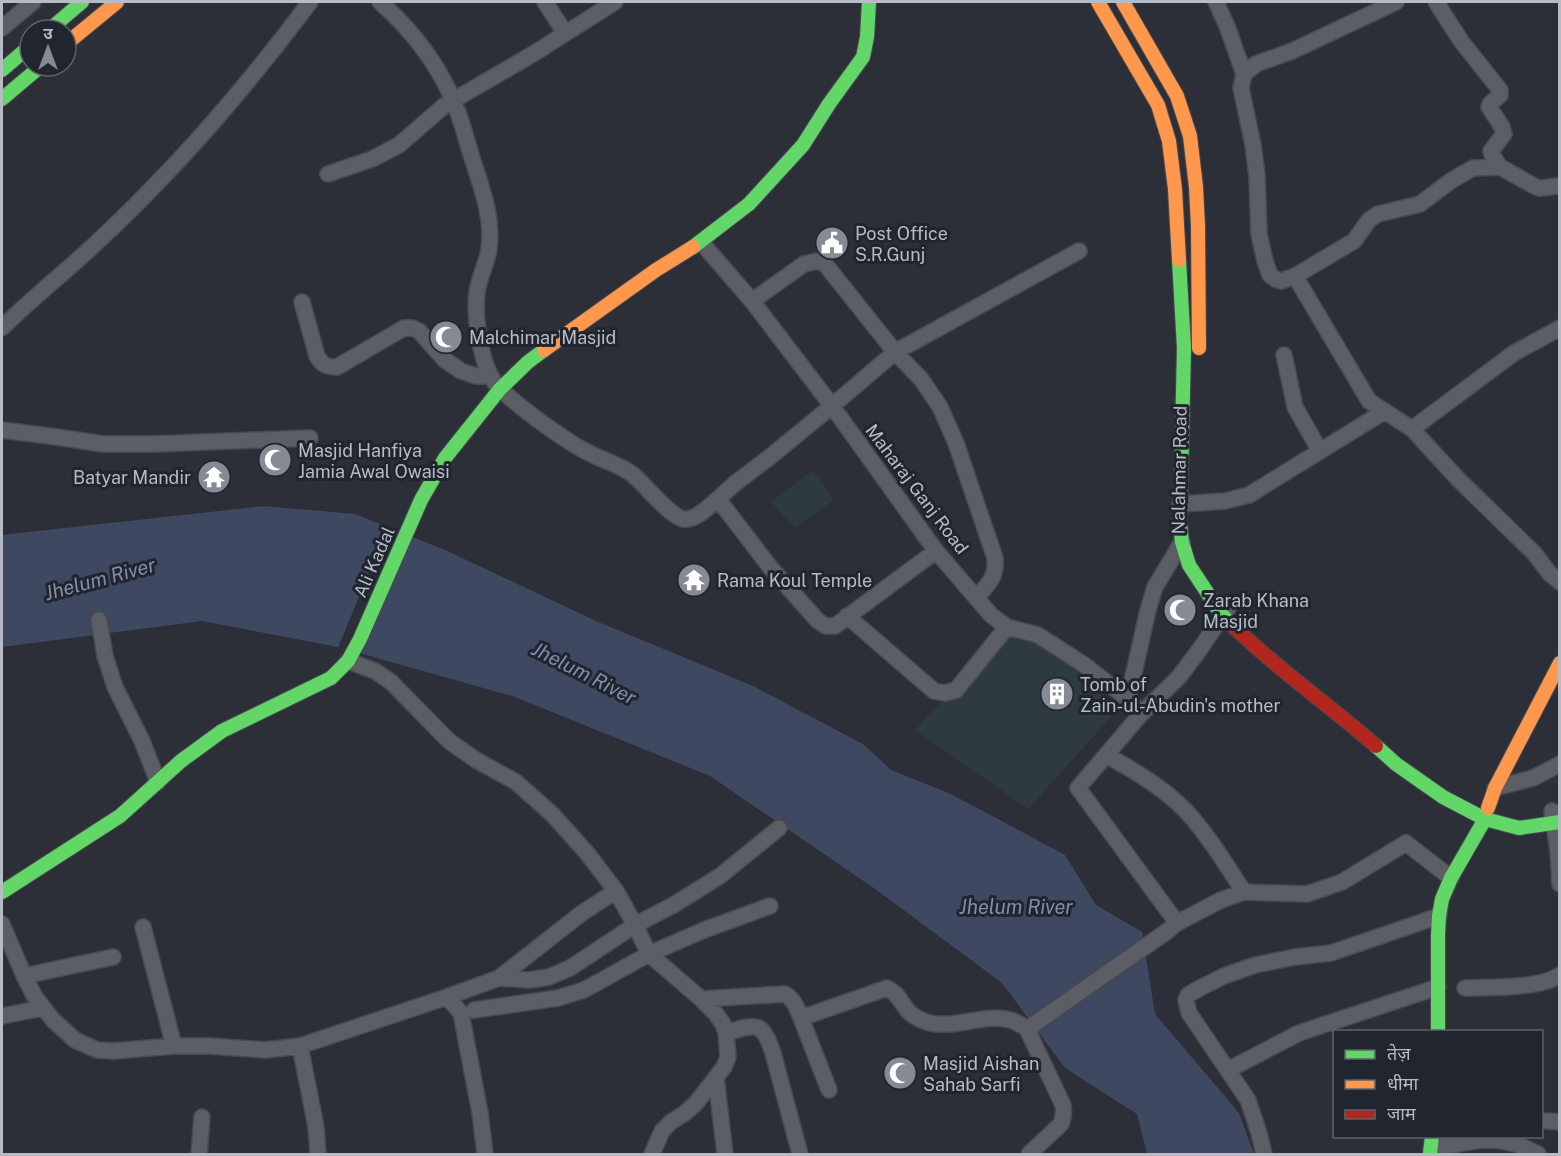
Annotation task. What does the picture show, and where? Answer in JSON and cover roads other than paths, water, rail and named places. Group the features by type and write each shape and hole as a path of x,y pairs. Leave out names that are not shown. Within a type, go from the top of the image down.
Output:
{"main road":[{"path":"63,18 82,2"},
{"path":"78,35 117,2"},
{"name":"Ali Kadal","path":"348,661 360,639 421,500 445,458 500,389 528,362 656,270 701,242 749,204 803,145 862,57 867,37 869,2"},
{"name":"Nalahmar Road","path":"1098,2 1158,105 1169,141 1175,189 1192,503 1180,523 1226,610 1257,630"},
{"path":"1123,2 1177,96 1190,136 1198,226 1199,357"},
{"path":"2,70 18,56"},
{"path":"2,99 26,78"},
{"path":"1226,610 1257,649 1346,720 1396,764 1443,797 1519,828 1556,816"},
{"path":"2,892 120,816 181,761 222,731 331,678 348,661"},
{"path":"1438,1030 1439,916 1442,899 1486,813 1495,788 1560,663"},
{"path":"1416,762 1486,813 1556,816"}],"street":[{"path":"2,28 33,2"},
{"path":"2,328 93,246 175,164 242,90 310,2"},
{"path":"380,2 416,38 441,75 453,101 487,204 490,223 489,250 477,293 477,316 481,346 491,376 500,389 568,441 589,453 611,461 632,474 682,519 690,519 718,499 895,352 1078,251"},
{"path":"545,2 565,33"},
{"path":"328,174 372,159 399,145 433,114 615,2"},
{"path":"1216,2 1244,74 1241,88 1257,176 1259,234 1265,261 1270,275 1275,279 1281,281 1295,276 1354,241 1374,216 1385,211 1420,204 1452,180 1473,168 1500,167"},
{"path":"1244,74 1256,64 1292,51 1396,2"},
{"path":"1436,2 1461,41 1501,92 1489,107 1504,134 1491,151 1500,167 1539,188 1560,186"},
{"name":"Maharaj Ganj Road","path":"701,242 752,301 832,406 936,551 991,615 1007,627 1038,635 1083,664 1128,699 1141,714"},
{"path":"752,301 804,264 817,261 825,264 895,352 921,379 940,407 956,443 994,558 996,569 992,579 976,598"},
{"path":"1295,276 1369,400 1412,429 1560,582"},
{"path":"302,303 317,356 321,363 328,367 337,367 404,328 412,328 419,330 446,360 461,371 476,376 491,376"},
{"path":"1412,429 1514,353 1560,328"},
{"path":"1284,355 1295,407 1320,451"},
{"path":"1192,503 1225,501 1249,495 1385,411"},
{"path":"2,430 103,444 310,438"},
{"path":"718,499 770,567 818,621 826,626 835,626 936,551"},
{"path":"1128,699 1155,586 1190,544"},
{"path":"1171,928 1078,788 1141,714 1179,677 1226,610"},
{"path":"847,616 934,691 945,693 956,690 1007,627"},
{"path":"99,620 105,656 115,687 142,741 158,782"},
{"path":"348,661 375,671 391,682 449,741 476,760 516,782 553,815 587,853 616,891 649,954 702,999 723,1024 728,1057 723,1067 696,1103 662,1131 652,1155"},
{"path":"1106,755 1133,770 1186,811 1244,892"},
{"path":"1495,788 1533,778 1560,764"},
{"path":"1556,816 1560,884"},
{"path":"499,978 530,980 549,978 570,968 635,925 720,876 779,828"},
{"path":"1030,1027 1171,928 1221,900 1244,892 1307,894 1342,882 1406,843 1451,878"},
{"path":"2,924 34,997 53,1020 75,1040 97,1050 114,1051 174,1046 266,1050 300,1046 499,978 582,914 616,891"},
{"path":"474,1010 558,998 591,986 649,954 704,930 770,906"},
{"path":"1264,1155 1257,1124 1248,1100 1189,1013 1186,1006 1188,995 1224,976 1247,968 1296,957 1331,953 1439,916"},
{"path":"143,927 174,1046"},
{"path":"24,976 113,957"},
{"path":"1465,988 1529,984 1552,980 1560,975"},
{"path":"1228,1070 1299,1033 1438,987"},
{"path":"801,1018 887,988 893,990 910,1012 931,1023 944,1024 999,1018 1010,1019 1030,1027 1063,1105 1064,1119 1029,1155"},
{"path":"702,999 784,994 790,997 801,1018 829,1090"},
{"path":"447,997 461,1013 480,1113 485,1155"},
{"path":"2,1016 43,1008"},
{"path":"726,1033 755,1026 763,1030 773,1053 800,1155"},
{"path":"300,1046 316,1127 318,1155"},
{"path":"716,1077 725,1155"},
{"path":"199,1155 202,1117"},
{"path":"1431,1147 1489,1140 1510,1142 1523,1151 1538,1155"}],"water":[{"name":"Jhelum River","path":"264,506 355,514 445,550 596,621 753,686 863,744 891,770 951,794 1065,855 1096,905 1142,932 1155,1014 1239,1113 1254,1154 1147,1154 1137,1114 1065,1068 1002,983 878,891 710,776 515,697 338,647 202,621 2,647 2,535"}],"place":[{"name":"Post Office S.R.Gunj","path":"832,243"},
{"name":"Malchimar Masjid","path":"446,337"},
{"name":"Masjid Hanfiya Jamia Awal Owaisi","path":"275,460"},
{"name":"Batyar Mandir","path":"214,477"},
{"name":"Rama Koul Temple","path":"694,580"},
{"name":"Zarab Khana Masjid","path":"1180,610"},
{"name":"Tomb of Zain-ul-Abudin's mother","path":"1057,694"},
{"name":"Masjid Aishan Sahab Sarfi","path":"900,1073"}]}
